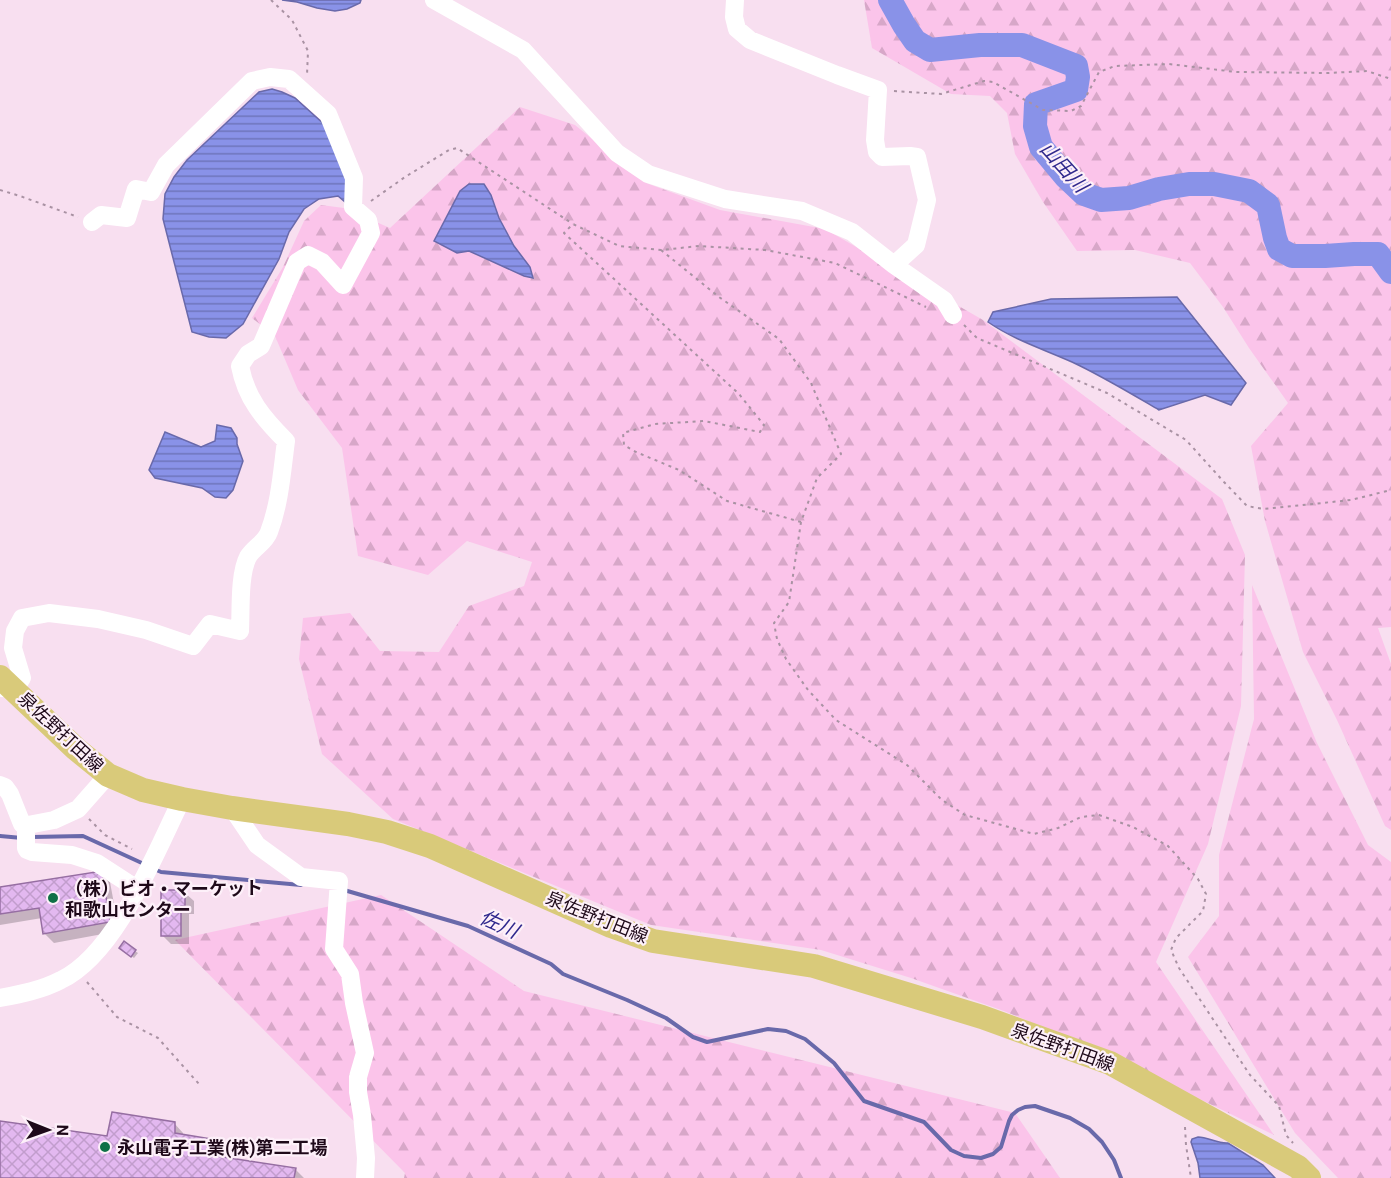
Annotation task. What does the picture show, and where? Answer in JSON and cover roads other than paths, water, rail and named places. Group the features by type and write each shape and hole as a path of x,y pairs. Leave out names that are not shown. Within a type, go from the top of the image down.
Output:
{"main road":[{"name":"泉佐野打田線","path":"5,685 108,775 143,790 182,800 348,824 387,832 430,846 611,926 653,941 814,966 982,1017 1110,1063 1298,1167 1310,1178"}],"street":[{"path":"434,0 523,50 617,153 648,174 725,199 802,211 852,232 944,300 953,315"},
{"path":"735,0 734,17 737,29 750,40 878,90 875,140 877,152 882,157 917,157 927,200 916,245 894,265"},
{"path":"5,685 22,678 13,648 15,631 22,618 49,613 98,619 146,630 193,646 210,624 240,631 243,574 249,556 264,542 268,534 280,490 286,441 274,430 251,399 243,381 240,366 248,354 261,346 297,262 308,255 322,262 343,285 371,233 368,220 353,207 354,178 328,114 289,79 270,77 252,81 166,165 151,192 136,189 127,218 101,215 92,222"},
{"path":"26,833 43,823 78,809 108,775"},
{"path":"0,785 5,787 10,794 26,833 27,850 72,855 97,863 140,884"},
{"path":"0,998 39,989 62,980 99,950 120,920 140,884 182,800"},
{"path":"232,808 257,845 301,877 339,890 334,949 350,974 365,1053 358,1077 358,1092 364,1137 366,1178"}],"water":[{"path":"282,0 361,0 360,3 347,9 335,11"},
{"path":"272,89 295,98 326,126 347,180 345,202 338,196 319,199 304,209 289,232 279,259 243,324 226,338 209,337 192,332 163,219 165,194 187,160 259,92"},
{"path":"469,184 484,184 514,246 530,267 533,278 469,251 457,253 434,241 460,191"},
{"path":"1177,297 1246,383 1231,405 1205,395 1159,410 1094,373 1018,339 988,322 993,312 1051,299"},
{"path":"217,425 231,428 237,438 243,461 233,490 226,498 215,497 202,488 155,478 149,470 165,432 201,447 215,441"},
{"path":"1198,1137 1228,1143 1263,1165 1275,1178 1200,1178 1191,1142 1192,1139"}],"waterway":[{"name":"山田川","path":"890,0 915,41 930,50 980,45 1022,45 1076,66 1078,77 1076,90 1036,104 1035,126 1041,147 1066,177 1084,194 1101,200 1129,198 1159,189 1189,184 1214,184 1249,191 1268,205 1279,249 1292,256 1378,254 1391,272"},
{"name":"佐川","path":"0,836 22,838"},
{"name":"佐川","path":"32,837 83,836 144,864"},
{"name":"佐川","path":"154,869 161,872 301,885"},
{"name":"佐川","path":"344,890 468,926 551,964 563,974 666,1018 693,1037 707,1042 768,1029 786,1031 805,1039 834,1063 864,1101 924,1122 951,1150 964,1156 981,1158 993,1154 1001,1147 1012,1115 1025,1107 1035,1106 1070,1118 1089,1129 1102,1142 1114,1160 1121,1178"}],"place":[{"name":"（株）ビオ・マーケット 和歌山センター","path":"53,898"},
{"name":"永山電子工業(株)第二工場","path":"105,1147"}]}
